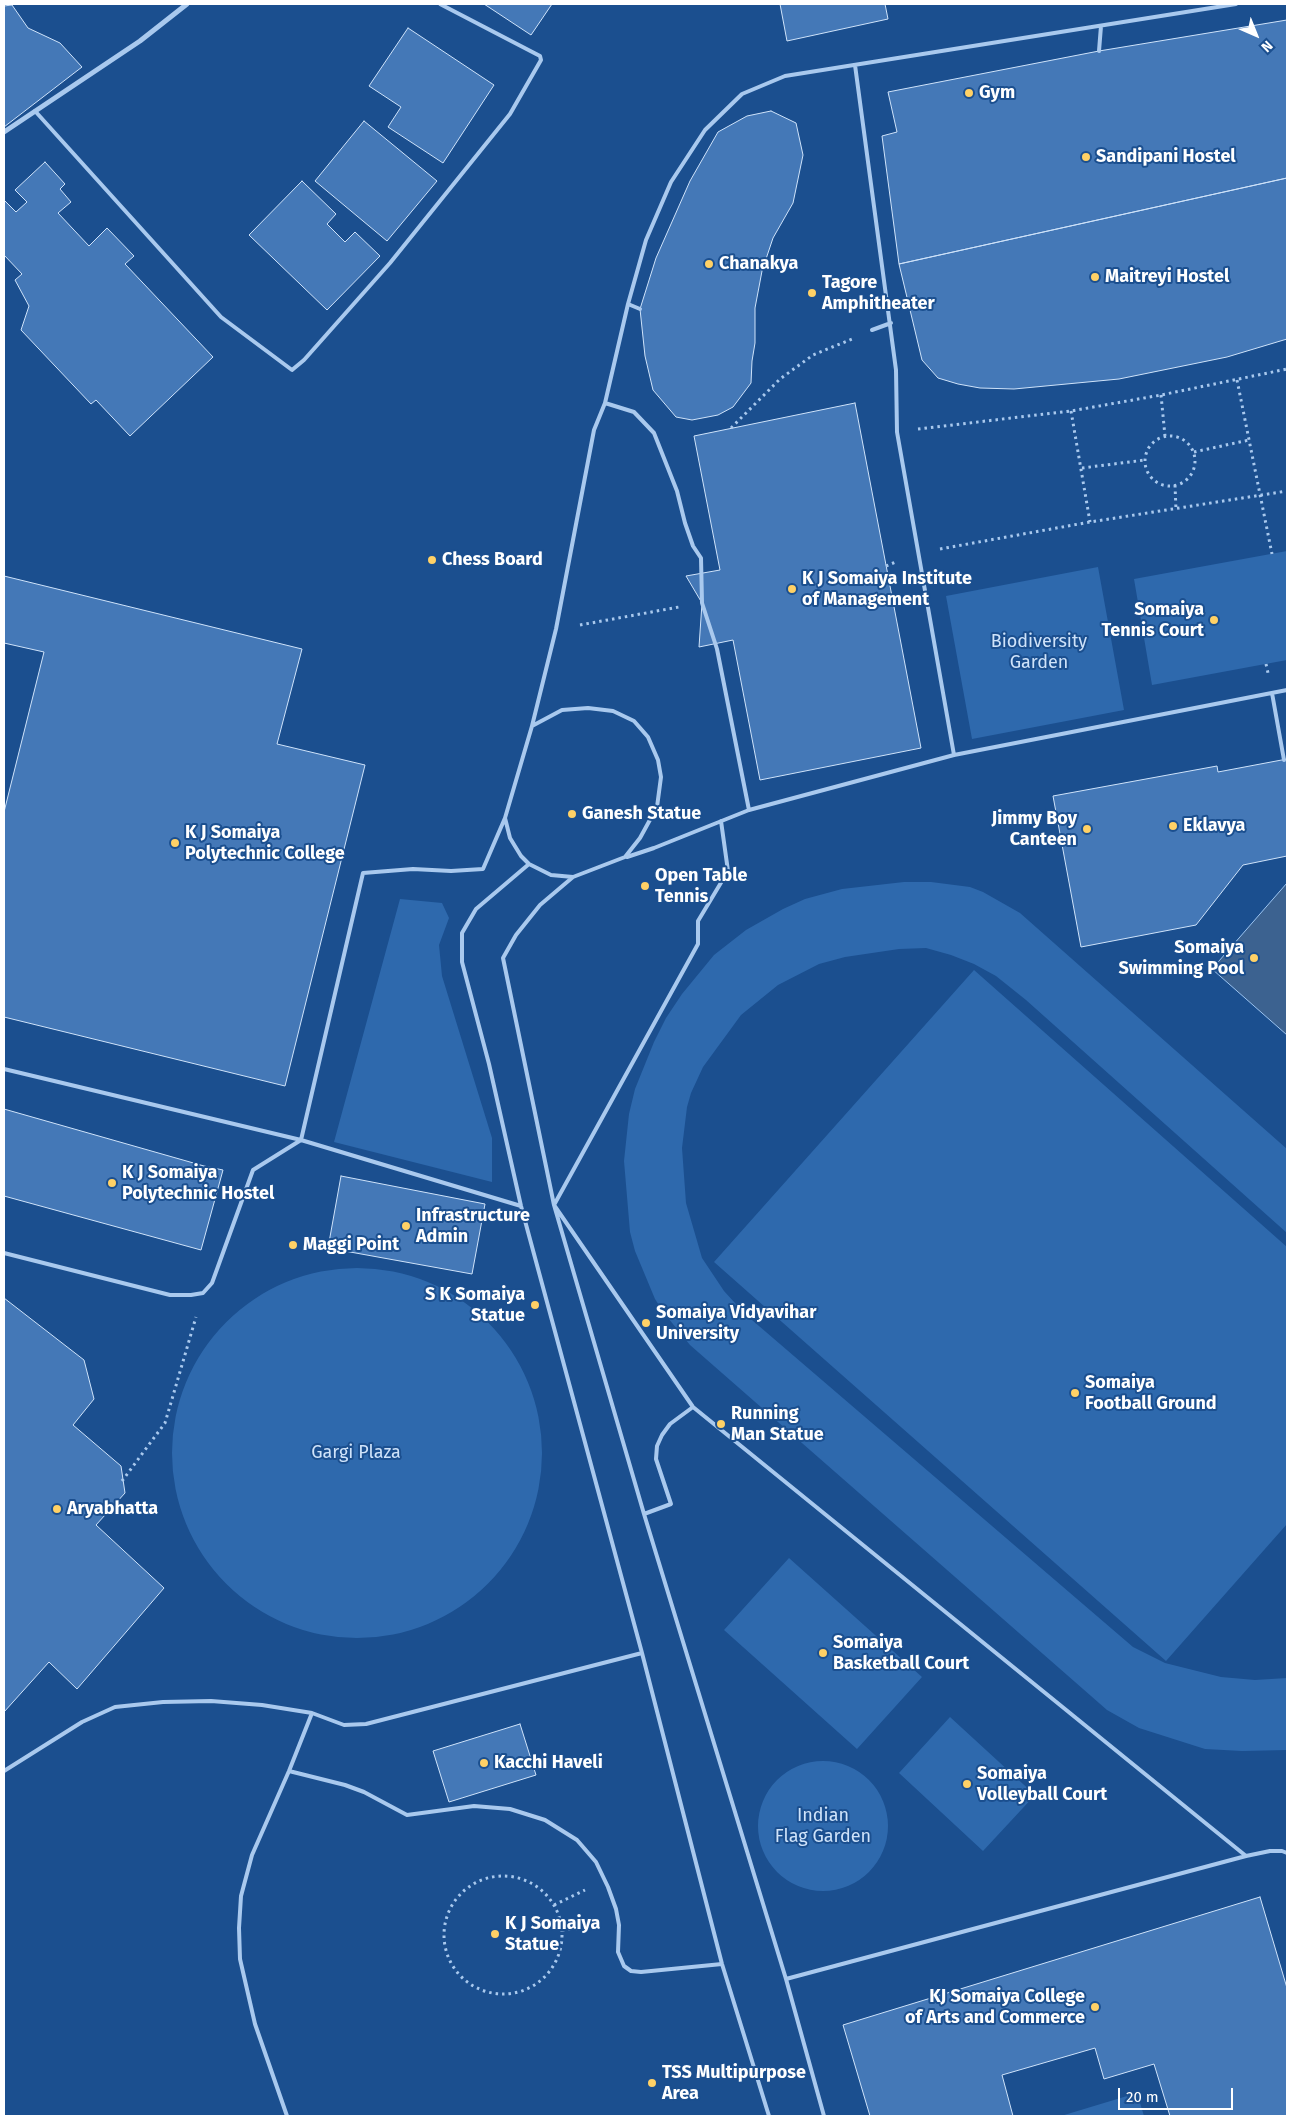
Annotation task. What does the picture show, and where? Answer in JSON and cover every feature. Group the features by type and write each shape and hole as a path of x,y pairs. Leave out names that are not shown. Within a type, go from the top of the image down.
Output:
{"street":[{"path":"4,132 140,41 188,4"}],"lane":[{"path":"35,111 221,317 292,370 304,360 390,263 492,137 510,114 541,60 540,56 440,4"},
{"path":"4,1253 170,1295 203,1293 212,1283 253,1170 301,1140 364,873 413,869 451,871 483,869 505,818 532,726 556,629 594,430 605,403 628,304 646,240 671,182 705,130 742,94 785,76 1236,4"},
{"path":"1099,51 1101,26"},
{"path":"855,65 891,323 896,370 897,432 954,755"},
{"path":"628,304 640,309"},
{"path":"872,330 891,323"},
{"path":"605,403 634,412 654,432 677,490 693,546 701,558 702,602 716,649 749,810"},
{"path":"824,2116 786,1979 644,1514 554,1205 502,958 516,935 540,905 573,877 749,810 954,755 1287,690"},
{"path":"1272,693 1284,760"},
{"path":"532,726 562,710 588,708 613,710 634,721 648,738 658,760 661,777 657,807 640,838 625,857"},
{"path":"505,818 510,838 521,856 529,864 550,875 573,877"},
{"path":"554,1205 698,944 698,921 728,871 721,821"},
{"path":"529,864 476,909 462,933 462,962 489,1064 521,1206 642,1653 722,1964 769,2116"},
{"path":"4,1069 301,1140 521,1206"},
{"path":"554,1205 693,1407 1246,1856"},
{"path":"644,1514 671,1504 656,1459 658,1446 662,1435 670,1424 693,1407"},
{"path":"4,1771 82,1722 115,1708 163,1702 211,1701 262,1705 312,1713 344,1725 366,1724 642,1653"},
{"path":"287,2116 255,2024 240,1959 239,1928 241,1896 252,1854 289,1772 312,1713"},
{"path":"289,1772 345,1785 364,1792 407,1815 474,1806 496,1807 524,1812 553,1824 577,1840 596,1862 605,1880 616,1910 619,1925 617,1941 620,1959 624,1966 631,1971 722,1964"},
{"path":"786,1979 1246,1856 1282,1851 1287,1853"}],"path":[{"path":"732,428 780,379 813,355 872,330"},
{"path":"897,432 1071,411 1287,369"},
{"path":"1237,380 1272,554"},
{"path":"1161,395 1165,436"},
{"path":"1071,411 1090,522"},
{"path":"1165,436 1179,438 1190,446 1193,452 1194,469 1190,476 1175,486 1156,482 1148,472 1145,460 1149,448 1154,442 1165,436"},
{"path":"1193,452 1249,440"},
{"path":"1082,468 1145,460"},
{"path":"1175,486 1176,510"},
{"path":"917,553 1090,522 1176,510 1287,491"},
{"path":"556,629 702,602"},
{"path":"122,1481 165,1423 203,1293"},
{"path":"497,1876 516,1877 538,1887 554,1905 560,1917 562,1930 558,1954 546,1975 526,1989 514,1993 489,1993 467,1982 457,1974 446,1952 444,1928 449,1910 459,1894 480,1880 497,1876"},
{"path":"554,1905 605,1880"},
{"path":"562,1930 619,1925"}],"green space":[{"name":"Somaiya Tennis Court","path":"1287,551 1287,660 1152,685 1134,579"},
{"name":"Biodiversity Garden","path":"1098,567 1124,710 972,739 946,596"},
{"path":"904,882 931,882 970,887 983,892 1020,913 1287,1149 1287,1233 1026,1000 996,976 974,964 926,948 899,949 845,957 819,964 778,985 741,1015 703,1067 687,1107 682,1148 686,1203 702,1258 724,1291 745,1314 1133,1647 1165,1663 1221,1677 1255,1680 1287,1678 1287,1750 1242,1751 1205,1749 1139,1728 1107,1710 690,1345 655,1299 635,1251 630,1232 624,1161 629,1114 635,1089 666,1018 682,994 714,955 746,930 805,899 842,889"},
{"path":"400,899 442,903 449,918 439,945 442,976 492,1138 492,1182 334,1142"},
{"name":"Somaiya Football Ground","path":"974,970 1287,1247 1287,1524 1166,1661 714,1262"},
{"name":"Gargi Plaza","path":"357,1268 393,1272 428,1282 460,1300 488,1322 510,1350 528,1382 538,1417 542,1453 538,1489 528,1524 510,1556 488,1584 460,1606 428,1624 393,1634 357,1638 321,1634 286,1624 254,1606 226,1584 204,1556 186,1524 176,1489 172,1453 176,1417 186,1382 204,1350 226,1322 254,1300 286,1282 321,1272"},
{"name":"Somaiya Basketball Court","path":"789,1558 922,1677 857,1749 724,1630"},
{"name":"Somaiya Volleyball Court","path":"950,1717 1035,1795 983,1851 899,1773"},
{"name":"Indian Flag Garden","path":"823,1761 836,1762 848,1766 869,1780 883,1801 887,1813 887,1839 883,1851 869,1872 848,1886 836,1890 823,1891 810,1890 798,1886 777,1872 763,1851 759,1839 758,1826 759,1813 763,1801 777,1780 798,1766 810,1762"},
{"path":"1137,2093 1144,2116 1061,2116"}],"shaded area":[{"name":"Somaiya Swimming Pool","path":"1287,883 1287,1035 1212,969"}],"building":[{"path":"484,4 552,4 531,35"},
{"path":"780,4 885,4 888,19 787,41"},
{"path":"12,5 28,28 60,43 82,67 4,127 4,6"},
{"name":"Sandipani Hostel","path":"1287,20 1287,178 899,264 882,136 897,132 888,92 1099,51"},
{"path":"408,28 494,85 443,163 388,127 401,107 369,86"},
{"name":"Chanakya","path":"771,111 796,123 803,155 793,203 773,238 762,271 755,308 755,343 751,383 733,407 718,415 692,420 676,417 653,390 645,356 640,309 656,258 690,181 718,132 747,116"},
{"path":"364,121 437,181 387,241 315,181"},
{"path":"45,162 65,184 60,189 71,202 58,213 89,246 107,228 134,256 125,264 213,357 130,436 96,400 91,404 21,330 29,306 15,280 22,274 4,255 4,200 16,212 27,202 15,190"},
{"name":"Maitreyi Hostel","path":"1287,178 1287,339 1227,357 1119,379 1014,389 980,388 938,378 922,360 899,264"},
{"path":"302,181 336,214 327,224 345,242 355,232 380,256 327,310 249,235"},
{"name":"K J Somaiya Institute of Management","path":"855,403 921,748 760,780 733,640 699,647 702,603 686,576 720,570 694,436"},
{"name":"K J Somaiya Polytechnic College","path":"4,576 302,649 277,744 365,765 285,1086 4,1017 4,812 44,652 4,643"},
{"name":"Eklavya","path":"1287,759 1287,856 1243,865 1196,925 1081,947 1053,796 1217,766 1218,772"},
{"name":"K J Somaiya Polytechnic Hostel","path":"4,1109 223,1170 201,1250 4,1196"},
{"name":"Infrastructure Admin","path":"341,1176 485,1204 472,1274 328,1248"},
{"name":"Aryabhatta","path":"4,1298 84,1360 94,1399 73,1425 121,1466 125,1493 96,1525 164,1588 77,1689 49,1662 4,1712"},
{"name":"Kacchi Haveli","path":"520,1724 536,1775 449,1802 433,1751"},
{"name":"KJ Somaiya College of Arts and Commerce","path":"1260,1897 1287,1988 1287,2116 1170,2116 1154,2064 1104,2079 1095,2048 1002,2075 1013,2116 870,2116 843,2025"}],"place":[{"name":"Gym","path":"969,93"},
{"name":"Sandipani Hostel","path":"1086,157"},
{"name":"Chanakya","path":"709,264"},
{"name":"Maitreyi Hostel","path":"1095,277"},
{"name":"Tagore Amphitheater","path":"812,293"},
{"name":"Chess Board","path":"432,560"},
{"name":"K J Somaiya Institute of Management","path":"792,589"},
{"name":"Somaiya Tennis Court","path":"1214,620"},
{"name":"Ganesh Statue","path":"572,814"},
{"name":"Eklavya","path":"1173,826"},
{"name":"Jimmy Boy Canteen","path":"1087,829"},
{"name":"K J Somaiya Polytechnic College","path":"175,843"},
{"name":"Open Table Tennis","path":"645,886"},
{"name":"Somaiya Swimming Pool","path":"1254,958"},
{"name":"K J Somaiya Polytechnic Hostel","path":"112,1183"},
{"name":"Infrastructure Admin","path":"406,1226"},
{"name":"Maggi Point","path":"293,1245"},
{"name":"S K Somaiya Statue","path":"535,1305"},
{"name":"Somaiya Vidyavihar University","path":"646,1323"},
{"name":"Somaiya Football Ground","path":"1075,1393"},
{"name":"Running Man Statue","path":"721,1424"},
{"name":"Aryabhatta","path":"57,1509"},
{"name":"Somaiya Basketball Court","path":"823,1653"},
{"name":"Kacchi Haveli","path":"484,1763"},
{"name":"Somaiya Volleyball Court","path":"967,1784"},
{"name":"K J Somaiya Statue","path":"495,1934"},
{"name":"KJ Somaiya College of Arts and Commerce","path":"1095,2007"},
{"name":"TSS Multipurpose Area","path":"652,2083"}]}
